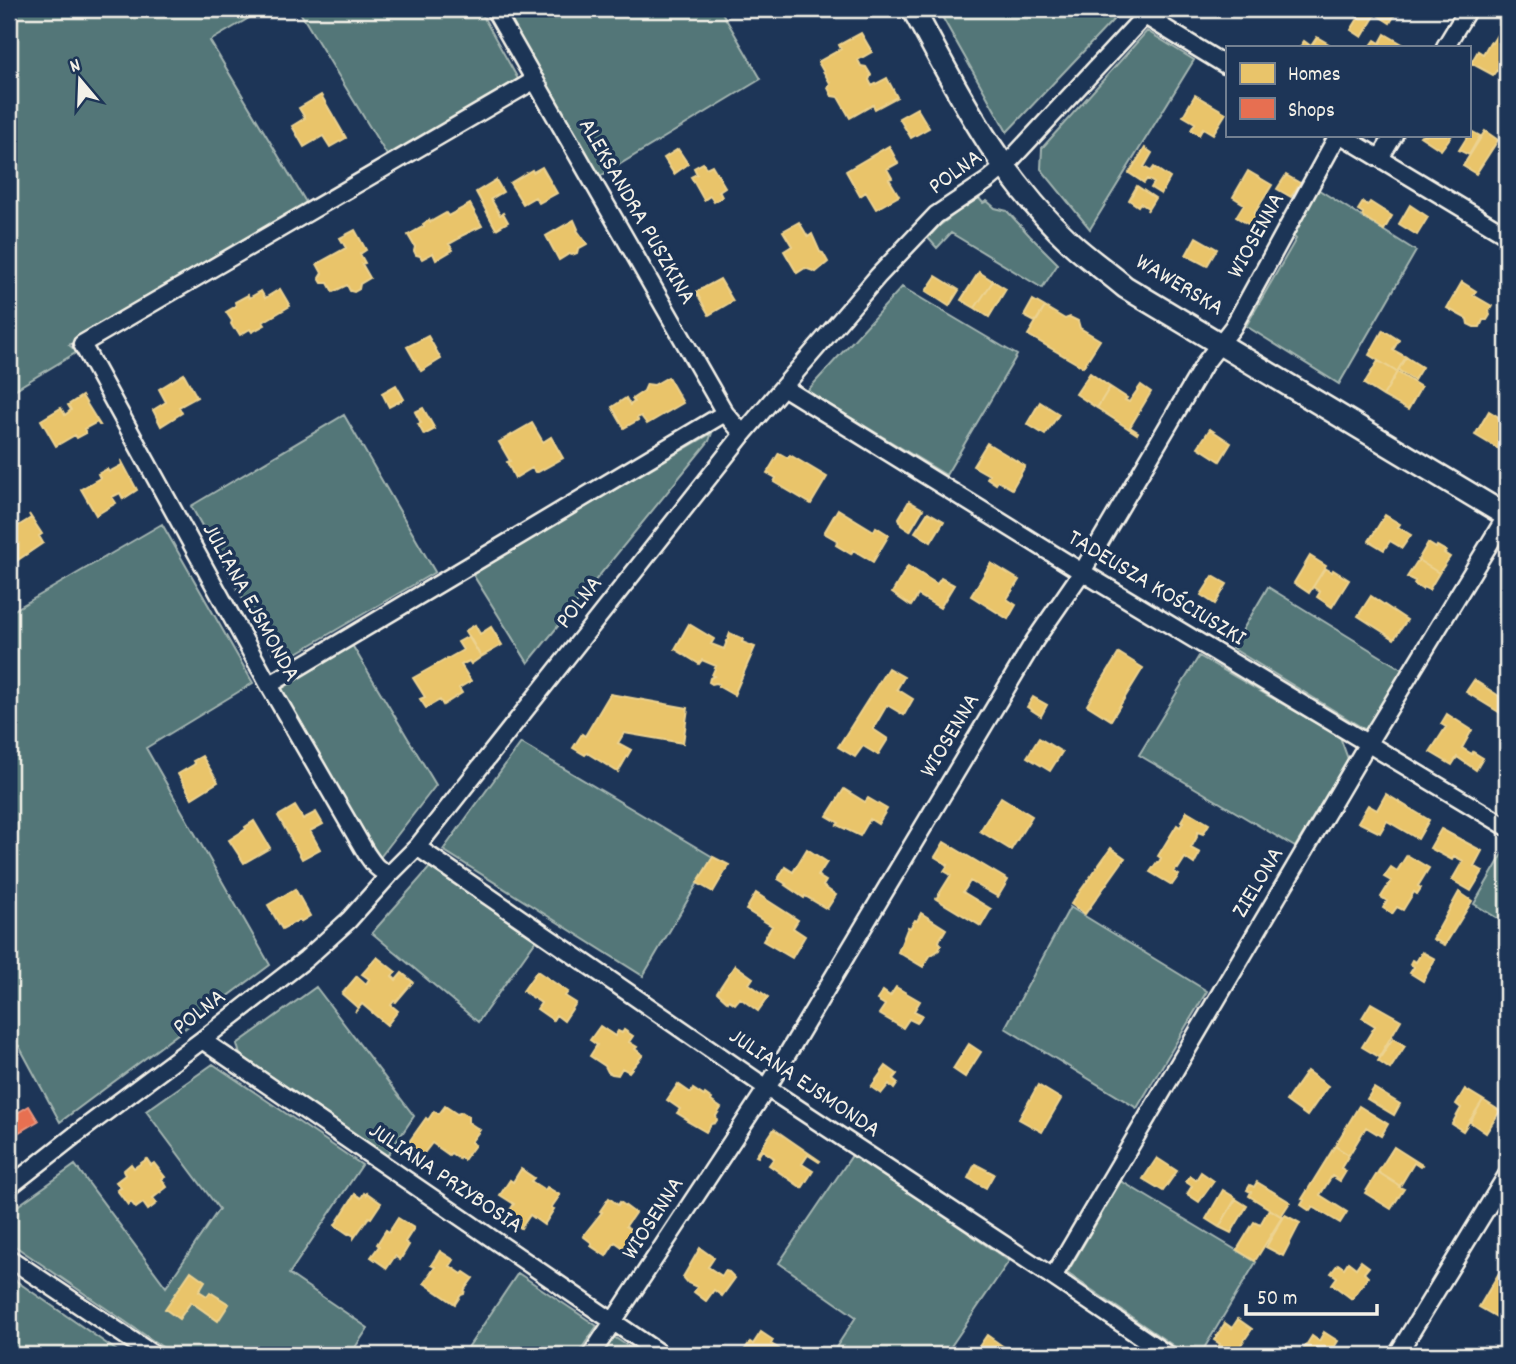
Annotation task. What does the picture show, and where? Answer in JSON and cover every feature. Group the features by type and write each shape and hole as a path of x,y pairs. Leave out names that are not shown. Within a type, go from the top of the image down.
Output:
{"street":[{"name":"ALEKSANDRA PUSZKINA","path":"494,9 725,413 744,433"},
{"name":"WAWERSKA","path":"913,9 981,134 1024,192 1071,243 1125,287 1507,515"},
{"path":"1446,46 1468,9"},
{"name":"POLNA","path":"9,1187 306,959 349,920 417,847 744,433 878,276 936,215 1004,167 1145,11"},
{"path":"1145,11 1226,65"},
{"name":"JULIANA EJSMONDA","path":"390,874 376,868 366,853 269,685 82,344 536,80"},
{"name":"WIOSENNA","path":"591,1355 767,1088 1035,640 1082,572 1205,363 1233,327 1339,136"},
{"path":"1342,136 1507,235"},
{"path":"1380,158 1393,136"},
{"name":"TADEUSZA KOŚCIUSZKI","path":"783,387 1082,572 1507,827"},
{"path":"269,685 725,413"},
{"name":"ZIELONA","path":"1053,1277 1368,743 1507,515"},
{"name":"JULIANA EJSMONDA","path":"417,847 767,1088 1168,1355"},
{"name":"JULIANA PRZYBOSIA","path":"202,1040 662,1355"},
{"path":"1397,1355 1507,1175"},
{"path":"9,1258 154,1355"}],"green space":[{"path":"9,9 264,9 210,41 307,204 69,345 77,352 9,393"},
{"path":"298,9 479,9 518,79 388,157"},
{"path":"501,9 720,9 761,79 597,178"},
{"path":"946,9 1114,9 1113,20 1007,132 940,13"},
{"path":"1147,31 1194,60 1090,229 1041,169 1042,148"},
{"path":"1316,188 1416,251 1339,384 1246,326 1296,239 1291,234"},
{"path":"978,197 983,203 987,201 995,208 1007,211 1058,264 1042,288 951,233 937,248 928,238 939,226"},
{"path":"902,287 1017,355 946,475 807,391"},
{"path":"344,415 435,572 290,657 273,653 191,506"},
{"path":"712,433 709,441 528,663 472,573"},
{"path":"162,524 253,683 146,748 270,965 60,1122 19,1046 9,1052 9,613"},
{"path":"1268,587 1403,670 1366,730 1232,648"},
{"path":"352,645 436,785 378,860 279,686"},
{"path":"1199,656 1340,737 1348,759 1295,847 1139,755"},
{"path":"521,743 713,857 643,976 443,850"},
{"path":"1507,847 1507,924 1474,904"},
{"path":"431,866 536,940 478,1022 372,933"},
{"path":"1070,907 1207,991 1137,1108 1005,1028"},
{"path":"316,987 414,1116 387,1156 240,1055 237,1044"},
{"path":"213,1064 362,1165 289,1274 368,1328 350,1355 174,1355 9,1242 9,1212 75,1165 166,1287 219,1209 146,1111"},
{"path":"853,1154 1009,1261 945,1355 831,1355 856,1317 779,1263"},
{"path":"1121,1181 1256,1262 1200,1355 1187,1355 1067,1273"},
{"path":"518,1273 597,1326 577,1355 463,1355"},
{"path":"9,1276 123,1355 9,1355"},
{"path":"614,1337 641,1355 601,1355"}],"building: Homes":[{"path":"1346,9 1364,9 1359,18"},
{"path":"1364,9 1376,14 1362,37 1351,30"},
{"path":"1368,9 1393,9 1397,11 1390,23"},
{"path":"861,33 872,52 858,60 871,75 869,80 872,86 887,78 897,97 875,109 873,105 850,118 838,97 832,96 828,88 830,83 818,62 841,49 839,45"},
{"path":"1498,33 1507,38 1507,69 1504,74 1497,70 1493,75 1471,63 1478,51 1483,54"},
{"path":"1385,34 1404,45 1371,46 1375,40 1380,43"},
{"path":"1317,37 1329,44 1328,46 1311,46"},
{"path":"321,95 346,138 330,147 323,136 304,147 292,126 305,118 299,108"},
{"path":"1195,95 1226,113 1213,134 1203,128 1199,135 1191,130 1195,123 1183,116"},
{"path":"917,108 929,128 911,138 899,118"},
{"path":"1485,131 1498,140 1476,174 1463,166"},
{"path":"1470,133 1480,136 1469,155 1459,150"},
{"path":"1420,136 1451,136 1441,150"},
{"path":"889,146 898,163 887,169 892,178 889,179 899,196 876,209 866,192 860,196 846,171"},
{"path":"1145,148 1152,153 1144,167 1151,171 1154,167 1170,178 1161,194 1151,188 1154,183 1147,179 1144,183 1129,173"},
{"path":"678,149 688,164 674,174 664,158"},
{"path":"703,163 706,168 712,165 725,187 719,191 722,197 714,202 710,196 704,200 691,177 697,174 694,168"},
{"path":"542,167 557,193 539,203 535,197 523,204 510,183"},
{"path":"1248,171 1272,185 1254,214 1257,216 1251,226 1236,217 1244,204 1233,197"},
{"path":"1286,175 1300,183 1291,197 1277,189"},
{"path":"496,180 503,192 491,199 500,215 503,213 508,222 496,229 476,192"},
{"path":"1137,186 1155,198 1147,211 1148,208 1140,203 1138,206 1129,200"},
{"path":"1363,202 1368,205 1370,202 1392,216 1384,230 1362,216 1363,213 1358,210"},
{"path":"470,204 482,226 449,244 453,250 436,260 433,253 422,259 416,255 408,235 429,220 430,222 446,213 448,216"},
{"path":"1410,205 1428,217 1417,235 1399,224"},
{"path":"574,220 577,230 587,244 578,249 577,253 559,260 546,236"},
{"path":"799,222 808,237 812,234 828,262 816,272 805,268 797,273 784,251 792,246 783,231"},
{"path":"355,230 366,250 360,254 370,278 354,292 350,291 347,285 333,292 328,283 322,283 319,278 322,273 317,264 346,248 340,238"},
{"path":"1196,237 1217,249 1207,266 1186,255"},
{"path":"979,272 993,281 975,308 961,300"},
{"path":"936,276 959,290 949,306 926,291"},
{"path":"720,279 733,301 709,315 696,292"},
{"path":"993,281 1006,289 989,317 975,308"},
{"path":"1462,282 1476,291 1473,295 1492,306 1490,315 1487,320 1483,320 1480,327 1468,324 1467,319 1447,308"},
{"path":"280,289 290,306 252,332 250,329 240,335 234,329 226,312 236,306 235,302 261,291 265,298"},
{"path":"1033,300 1045,307 1035,322 1024,316"},
{"path":"1045,307 1065,319 1070,317 1078,321 1080,328 1100,340 1083,367 1028,335"},
{"path":"1383,330 1399,340 1393,350 1406,357 1397,372 1369,355"},
{"path":"428,336 441,359 421,371 407,347"},
{"path":"1406,357 1422,367 1414,380 1398,370"},
{"path":"1378,361 1397,372 1383,396 1364,384"},
{"path":"1397,372 1421,387 1408,410 1383,396"},
{"path":"1090,373 1110,387 1097,408 1076,394"},
{"path":"184,374 197,397 179,407 182,413 161,426 153,410 166,402 159,389"},
{"path":"668,377 683,403 647,424 641,416 624,428 612,407 626,398 630,405 634,402 632,399 644,391 647,384 654,385"},
{"path":"396,385 404,399 389,407 382,393"},
{"path":"1141,385 1151,392 1130,427 1138,432 1137,434 1097,408 1110,387 1129,402"},
{"path":"82,396 100,425 97,422 84,429 86,433 77,438 75,435 56,446 41,420 61,408 65,415 71,410 68,405"},
{"path":"1040,402 1059,414 1045,435 1027,424"},
{"path":"423,408 435,429 424,435 415,412"},
{"path":"1489,411 1507,422 1507,454 1475,435"},
{"path":"532,423 543,442 551,437 563,458 538,472 532,468 515,478 507,462 510,461 499,442"},
{"path":"1210,429 1231,443 1220,461 1198,447"},
{"path":"987,443 1025,466 1012,489 998,481 996,484 987,478 989,475 973,466"},
{"path":"779,453 788,458 790,455 827,477 811,504 774,482 776,478 767,473"},
{"path":"121,460 137,490 123,499 120,493 112,497 116,503 96,515 81,489 100,478 98,474 122,465"},
{"path":"909,501 923,509 910,531 901,525 899,518"},
{"path":"838,509 874,531 876,527 889,535 873,562 853,550 851,554 836,545 838,541 824,533"},
{"path":"928,512 944,521 931,542 915,532"},
{"path":"29,514 42,534 39,536 43,543 9,566 9,526 16,522 18,526 31,518"},
{"path":"1385,515 1411,535 1402,548 1390,541 1384,550 1369,541"},
{"path":"1428,543 1446,551 1444,553 1450,557 1439,573 1418,560"},
{"path":"1310,556 1326,566 1309,593 1294,583"},
{"path":"1418,560 1439,573 1429,590 1423,587 1422,589 1407,577"},
{"path":"991,563 1019,580 1007,599 1016,605 1008,619 971,596"},
{"path":"908,566 937,584 941,578 954,585 940,608 918,595 911,606 892,593"},
{"path":"1325,568 1349,580 1332,607 1317,597 1320,592 1313,587"},
{"path":"1213,576 1227,584 1215,604 1201,595"},
{"path":"1371,596 1407,620 1394,639 1358,616"},
{"path":"689,624 714,639 711,644 724,649 730,633 755,647 734,695 718,686 719,684 709,682 714,676 712,675 716,666 702,660 699,664 675,649"},
{"path":"475,625 480,634 491,627 502,645 481,657 465,631"},
{"path":"469,636 481,657 471,664 469,661 461,665 471,681 459,688 462,693 443,705 440,700 426,708 420,699 425,697 413,678 463,650 458,642"},
{"path":"1119,653 1143,668 1111,720 1087,705"},
{"path":"888,668 904,677 897,689 913,699 904,715 887,705 873,729 888,739 878,755 863,746 855,757 838,747"},
{"path":"1474,680 1507,701 1507,717 1466,692"},
{"path":"610,694 688,708 683,743 624,733 618,743 631,750 618,772 587,753 585,755 573,748 582,734 585,736"},
{"path":"1033,697 1047,705 1041,716 1027,707"},
{"path":"1447,714 1472,730 1462,748 1483,758 1476,770 1457,757 1452,765 1430,752 1446,727 1441,724"},
{"path":"1039,738 1062,752 1050,771 1027,757"},
{"path":"202,756 218,782 192,798 178,774 195,764 193,761"},
{"path":"844,789 865,802 868,798 887,809 878,824 870,819 860,836 837,825 839,823 827,816"},
{"path":"1386,794 1429,820 1418,839 1387,821 1380,833 1358,822 1368,805 1377,810"},
{"path":"1001,797 1032,816 1011,850 980,831"},
{"path":"295,806 303,819 316,812 323,824 310,831 320,849 302,859 278,816"},
{"path":"1187,811 1209,824 1203,834 1198,832 1191,848 1200,853 1194,864 1185,858 1174,872 1179,875 1172,885 1150,872 1159,862 1161,858 1158,856 1177,825 1180,827"},
{"path":"254,821 270,848 244,863 229,840"},
{"path":"1441,829 1482,851 1474,866 1483,871 1471,891 1452,880 1463,861 1454,856 1452,860 1430,848"},
{"path":"944,842 1008,880 998,897 970,881 963,892 991,909 981,926 936,899 951,875 944,871 948,865 935,857"},
{"path":"1111,848 1125,858 1085,914 1071,904"},
{"path":"807,849 827,862 818,876 826,881 823,886 836,895 827,909 805,896 804,898 778,879 785,867 793,872"},
{"path":"1407,855 1429,868 1418,886 1421,888 1417,894 1414,892 1403,910 1397,907 1392,914 1383,908 1387,901 1381,897 1391,881 1384,877 1391,867 1397,871"},
{"path":"713,857 729,865 713,892 697,883"},
{"path":"295,889 310,916 282,929 268,905"},
{"path":"1459,892 1472,901 1445,945 1433,939"},
{"path":"756,893 798,920 793,928 805,936 792,958 763,941 772,926 746,910"},
{"path":"921,913 946,929 939,942 939,950 930,956 923,967 898,952 908,927 917,921"},
{"path":"1422,952 1435,959 1423,981 1410,973 1414,967 1410,964 1412,960 1416,962"},
{"path":"377,957 396,972 392,976 396,980 402,973 413,982 391,1005 398,1011 387,1025 362,1004 355,1012 358,1008 342,994 357,976 366,984 369,979 362,974"},
{"path":"735,965 753,978 749,984 768,997 758,1011 740,998 735,1004 729,1000 728,1002 717,992"},
{"path":"537,971 568,992 565,996 576,1003 564,1021 556,1015 553,1020 537,1009 541,1003 523,991"},
{"path":"896,987 920,1001 914,1011 922,1015 917,1023 909,1019 903,1028 879,1014 885,1005 877,1000 883,991 890,996"},
{"path":"1371,1003 1401,1020 1379,1057 1362,1047 1375,1026 1362,1018"},
{"path":"600,1026 615,1036 618,1031 622,1033 624,1030 633,1036 629,1042 643,1055 629,1072 622,1068 618,1075 612,1074 590,1056 597,1045 590,1040"},
{"path":"1393,1038 1405,1046 1390,1069 1378,1061"},
{"path":"969,1044 981,1052 965,1077 953,1069"},
{"path":"886,1066 897,1074 893,1079 898,1083 894,1089 889,1084 881,1094 871,1087"},
{"path":"1307,1071 1328,1086 1307,1116 1286,1101"},
{"path":"678,1084 691,1093 693,1089 704,1096 705,1094 721,1108 716,1116 717,1120 706,1132 677,1113 680,1109 667,1100"},
{"path":"1038,1085 1061,1099 1042,1132 1019,1119"},
{"path":"1374,1088 1400,1104 1394,1115 1367,1099"},
{"path":"1465,1089 1483,1100 1463,1131 1452,1124 1461,1108 1456,1104"},
{"path":"1483,1100 1500,1111 1486,1133 1470,1122"},
{"path":"445,1106 457,1114 462,1112 468,1116 468,1122 480,1130 471,1142 475,1145 464,1160 451,1153 449,1155 432,1143 421,1157 406,1146 426,1118 428,1120 434,1111 439,1114"},
{"path":"1359,1106 1388,1124 1381,1136 1366,1127 1349,1155 1335,1146"},
{"path":"774,1129 820,1161 808,1155 802,1164 813,1171 802,1188 769,1165 774,1158 762,1150 758,1157 756,1156"},
{"path":"1335,1146 1349,1155 1341,1168 1346,1171 1340,1181 1332,1176 1320,1195 1347,1212 1340,1223 1313,1207 1310,1211 1301,1205 1304,1200 1302,1199"},
{"path":"1394,1147 1422,1165 1420,1167 1414,1163 1400,1186 1378,1172"},
{"path":"1157,1158 1177,1171 1163,1191 1143,1179"},
{"path":"147,1159 151,1165 154,1163 165,1177 162,1179 167,1187 153,1198 157,1203 148,1210 143,1203 136,1208 131,1202 128,1205 117,1190 121,1188 116,1182 125,1175 123,1171 131,1164 134,1168"},
{"path":"975,1164 994,1174 986,1188 968,1178"},
{"path":"521,1169 534,1178 531,1181 560,1195 544,1225 530,1215 521,1228 505,1217 514,1204 500,1195"},
{"path":"1201,1172 1214,1181 1199,1202 1187,1194 1192,1186 1186,1182 1190,1176 1196,1180"},
{"path":"1378,1172 1404,1189 1391,1209 1365,1193"},
{"path":"1257,1182 1290,1202 1281,1216 1249,1196 1251,1192 1247,1190"},
{"path":"1223,1190 1236,1198 1219,1227 1206,1219"},
{"path":"364,1193 381,1203 354,1238 335,1225 355,1194 361,1198"},
{"path":"609,1198 635,1213 626,1226 639,1235 628,1251 615,1242 606,1256 591,1246 592,1243 583,1236 602,1212 600,1211"},
{"path":"1236,1199 1247,1206 1231,1233 1219,1227"},
{"path":"1269,1209 1282,1217 1255,1261 1237,1250 1254,1222 1260,1225"},
{"path":"1285,1215 1300,1223 1283,1256 1266,1247"},
{"path":"398,1218 414,1228 405,1242 409,1245 400,1260 395,1256 387,1268 371,1257 386,1230 389,1232"},
{"path":"700,1248 714,1258 708,1267 722,1276 725,1271 729,1272 735,1278 722,1296 714,1290 706,1301 694,1292 697,1287 683,1277"},
{"path":"440,1251 454,1260 450,1266 473,1278 455,1304 424,1283 435,1267 431,1265"},
{"path":"1361,1261 1369,1267 1364,1273 1368,1277 1352,1299 1332,1284 1337,1277 1331,1273 1338,1264 1344,1268 1348,1262 1356,1268"},
{"path":"1502,1268 1507,1271 1507,1315 1504,1321 1479,1307"},
{"path":"191,1271 205,1281 199,1291 207,1296 210,1292 229,1304 218,1321 191,1302 179,1319 165,1309"},
{"path":"1238,1319 1252,1329 1236,1352 1240,1355 1212,1355 1220,1344 1214,1340 1225,1323 1232,1328"},
{"path":"761,1332 773,1340 771,1344 784,1353 787,1349 795,1355 741,1355"},
{"path":"1324,1332 1338,1341 1333,1349 1339,1355 1300,1355 1312,1336 1319,1341"},
{"path":"987,1335 1015,1355 974,1354"}],"building: Shops":[{"path":"29,1106 38,1121 9,1138 9,1111 12,1116"}]}
